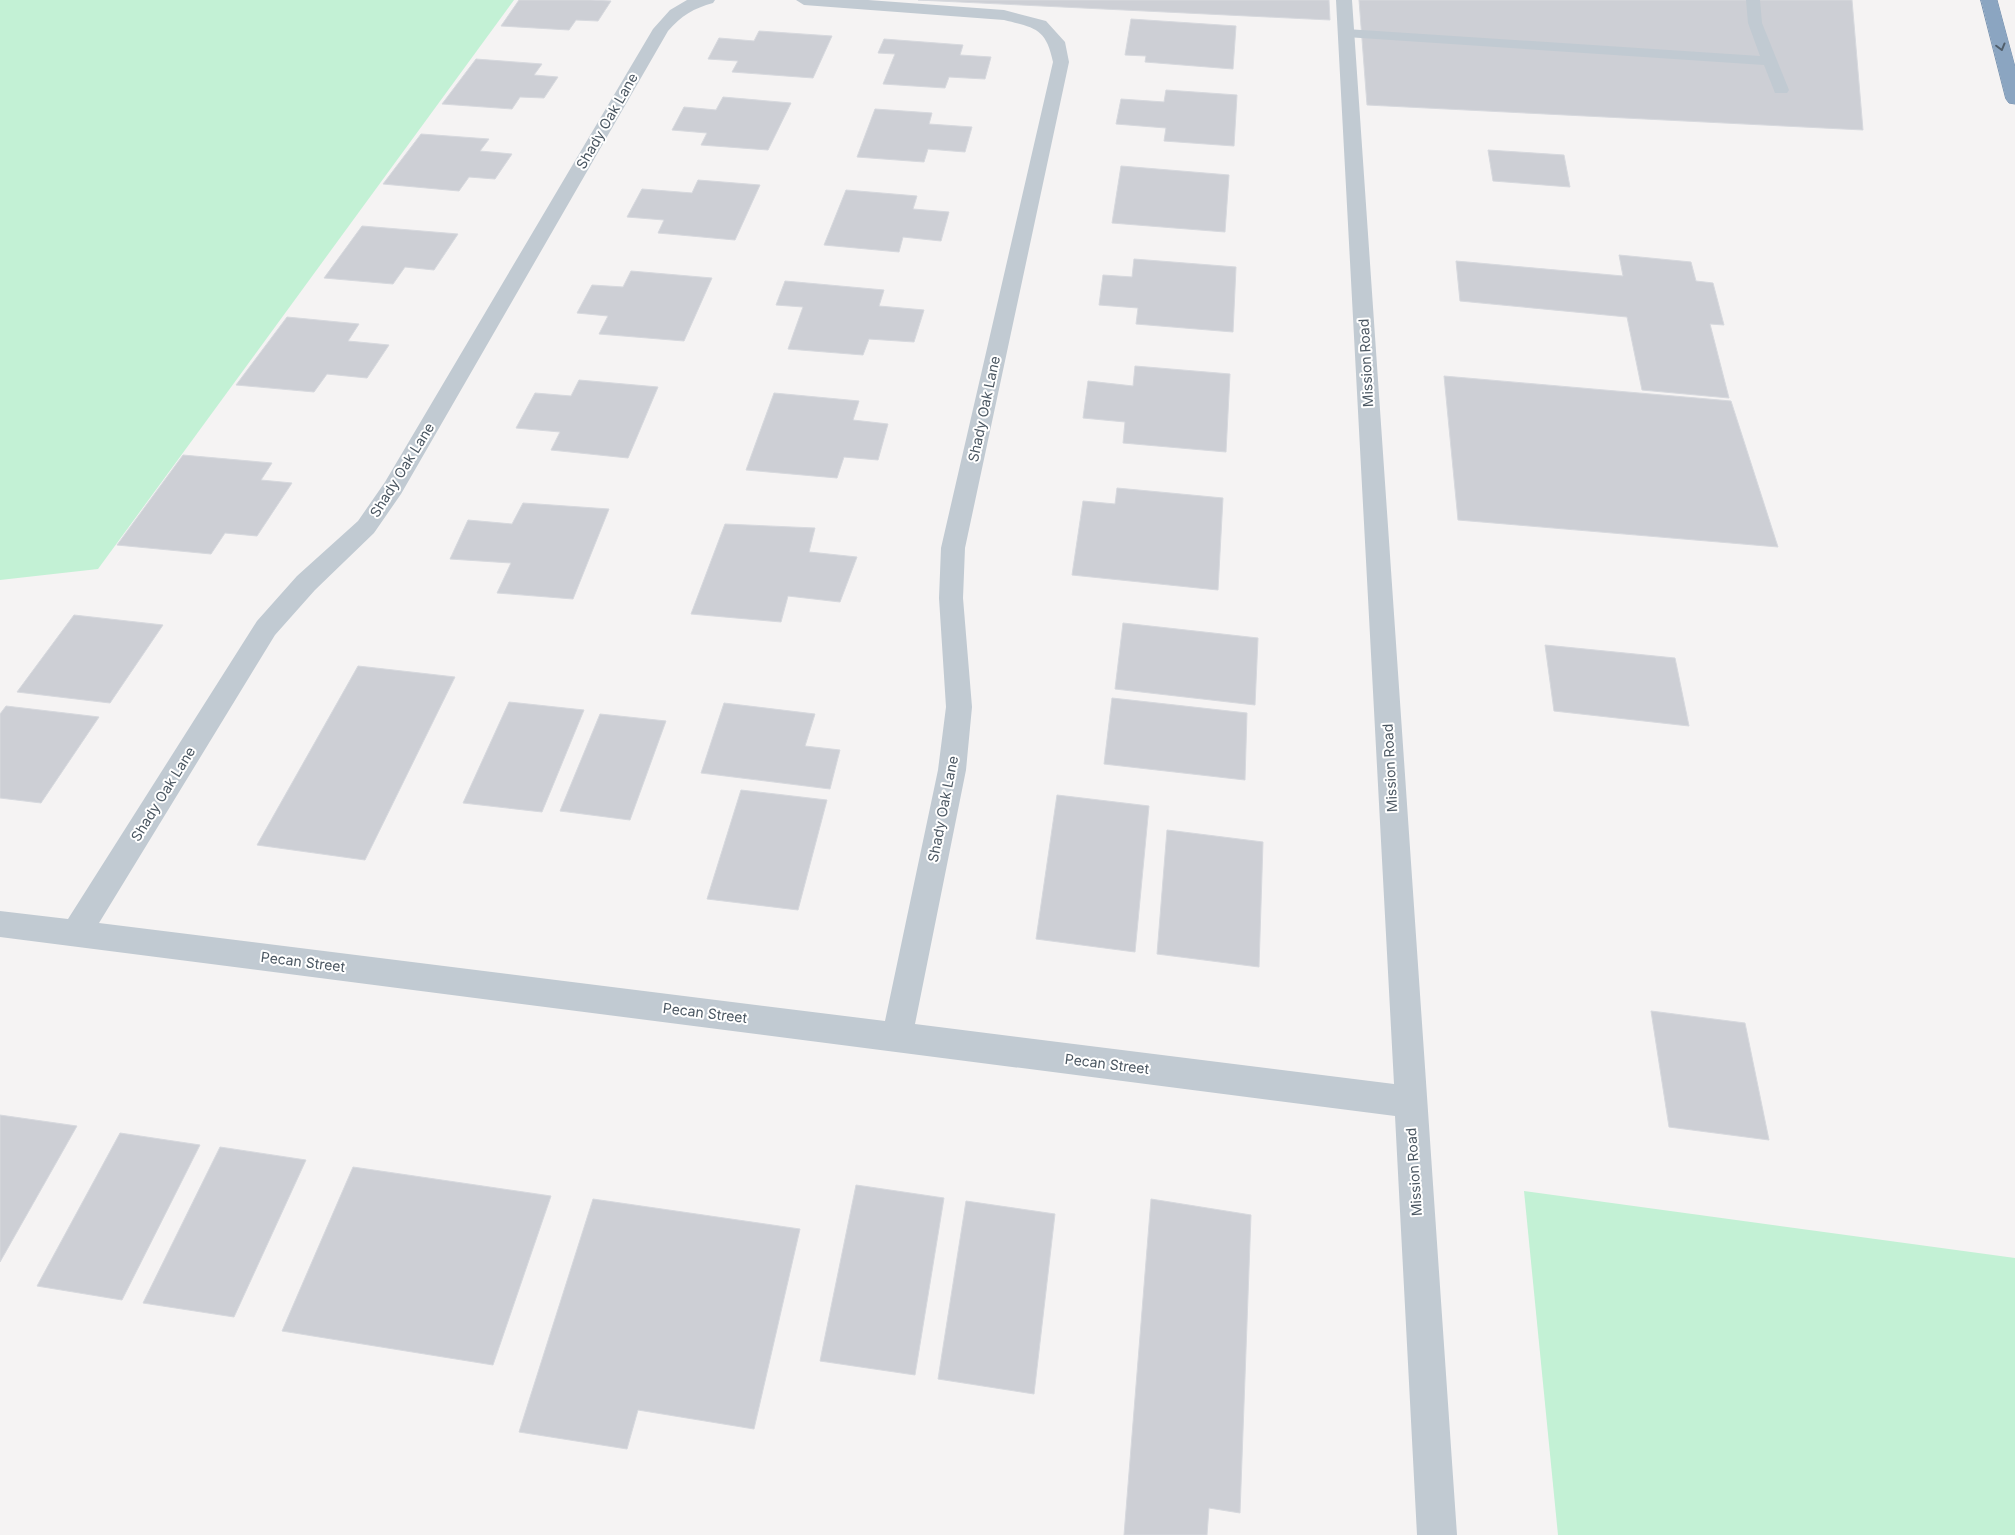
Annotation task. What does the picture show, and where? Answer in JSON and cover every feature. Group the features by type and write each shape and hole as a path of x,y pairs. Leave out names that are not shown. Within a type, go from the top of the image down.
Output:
{"highway":[{"path":"1989,0 2015,99"}],"street":[{"name":"Shady Oak Lane","path":"76,932 266,628 306,583 366,527 394,488 661,29 674,13 698,1 707,0"},
{"name":"Shady Oak Lane","path":"804,0 1004,15 1040,24 1057,42 1060,62 953,548 950,598 959,706 952,770 897,1038"},
{"name":"Mission Road","path":"1344,0 1437,1535"},
{"name":"Pecan Street","path":"0,924 76,932 1410,1102"}],"lane":[{"path":"1753,0 1755,23 1781,90"},
{"path":"1346,33 1770,61"}],"green space":[{"path":"0,0 514,0 98,569 0,580"},
{"path":"1524,1191 2015,1258 2015,1535 1558,1535"}],"building":[{"path":"519,0 611,1 598,21 576,20 569,30 501,26"},
{"path":"918,0 1329,0 1330,20"},
{"path":"1359,0 1852,0 1863,130 1367,105"},
{"path":"1131,19 1236,26 1233,69 1145,62 1146,56 1125,55"},
{"path":"759,31 832,36 813,78 732,72 738,61 708,59 719,38 754,41"},
{"path":"884,39 963,45 960,55 991,57 985,79 949,77 945,88 883,84 895,54 878,53"},
{"path":"476,59 542,64 534,75 558,77 544,98 520,97 512,109 442,104"},
{"path":"1166,90 1237,95 1234,146 1164,141 1166,128 1116,124 1121,99 1164,102"},
{"path":"723,97 791,103 768,150 701,145 707,133 672,130 684,107 716,110"},
{"path":"875,109 932,113 929,124 972,127 965,152 928,149 924,162 857,157"},
{"path":"421,134 489,139 480,151 512,154 495,179 469,177 459,191 383,184"},
{"path":"1488,150 1564,155 1570,187 1493,181"},
{"path":"1121,166 1229,175 1225,232 1112,223"},
{"path":"698,180 760,185 735,240 658,233 664,220 627,217 642,189 692,193"},
{"path":"846,190 917,196 913,209 949,212 941,241 903,237 899,252 824,245"},
{"path":"362,226 458,234 434,270 405,267 393,284 324,278"},
{"path":"1619,255 1691,262 1696,281 1713,283 1724,325 1710,324 1729,398 1642,390 1627,317 1460,301 1456,261 1623,276"},
{"path":"1134,259 1236,267 1233,332 1136,324 1138,308 1099,305 1103,275 1132,277"},
{"path":"631,271 712,278 684,341 599,334 608,316 577,313 592,285 623,287"},
{"path":"785,281 884,290 879,306 924,310 914,342 869,339 863,355 788,349 803,307 776,305"},
{"path":"287,317 359,324 348,341 389,345 367,378 327,374 314,392 236,385"},
{"path":"1135,366 1230,374 1226,452 1123,443 1125,422 1083,418 1088,381 1133,386"},
{"path":"1444,376 1731,401 1778,547 1458,520"},
{"path":"579,380 658,387 628,458 551,450 560,432 516,428 535,393 571,396"},
{"path":"774,393 859,401 853,420 888,424 878,460 844,457 837,478 746,470"},
{"path":"183,455 272,463 261,480 292,483 257,536 225,533 211,554 117,545"},
{"path":"1117,488 1223,498 1218,590 1072,575 1083,501 1115,504"},
{"path":"523,503 609,509 573,599 497,593 511,563 450,559 468,520 512,524"},
{"path":"725,524 815,528 809,552 857,557 840,602 788,596 781,622 691,614"},
{"path":"74,615 163,625 110,703 17,692"},
{"path":"1123,623 1258,638 1255,705 1115,689"},
{"path":"1545,645 1675,658 1689,726 1554,711"},
{"path":"358,666 455,677 365,860 257,845"},
{"path":"1112,698 1247,713 1245,780 1104,764"},
{"path":"509,702 584,710 542,812 463,803"},
{"path":"724,703 815,714 805,746 840,750 830,789 701,773"},
{"path":"6,706 99,717 41,803 0,798 0,714"},
{"path":"600,714 666,721 630,820 560,811"},
{"path":"741,790 827,800 798,910 707,899"},
{"path":"1057,795 1149,806 1135,952 1036,939"},
{"path":"1167,830 1263,842 1259,967 1157,954"},
{"path":"1651,1011 1745,1023 1769,1140 1669,1127"},
{"path":"0,1115 77,1126 0,1262"},
{"path":"120,1133 200,1145 122,1300 37,1286"},
{"path":"220,1147 306,1160 234,1317 143,1303"},
{"path":"353,1167 551,1196 493,1365 282,1331"},
{"path":"856,1185 944,1198 915,1375 820,1361"},
{"path":"593,1199 800,1229 754,1429 638,1410 627,1449 519,1432"},
{"path":"1151,1199 1251,1215 1240,1513 1209,1508 1207,1535 1124,1535"},
{"path":"966,1201 1055,1214 1034,1394 938,1379"}]}
